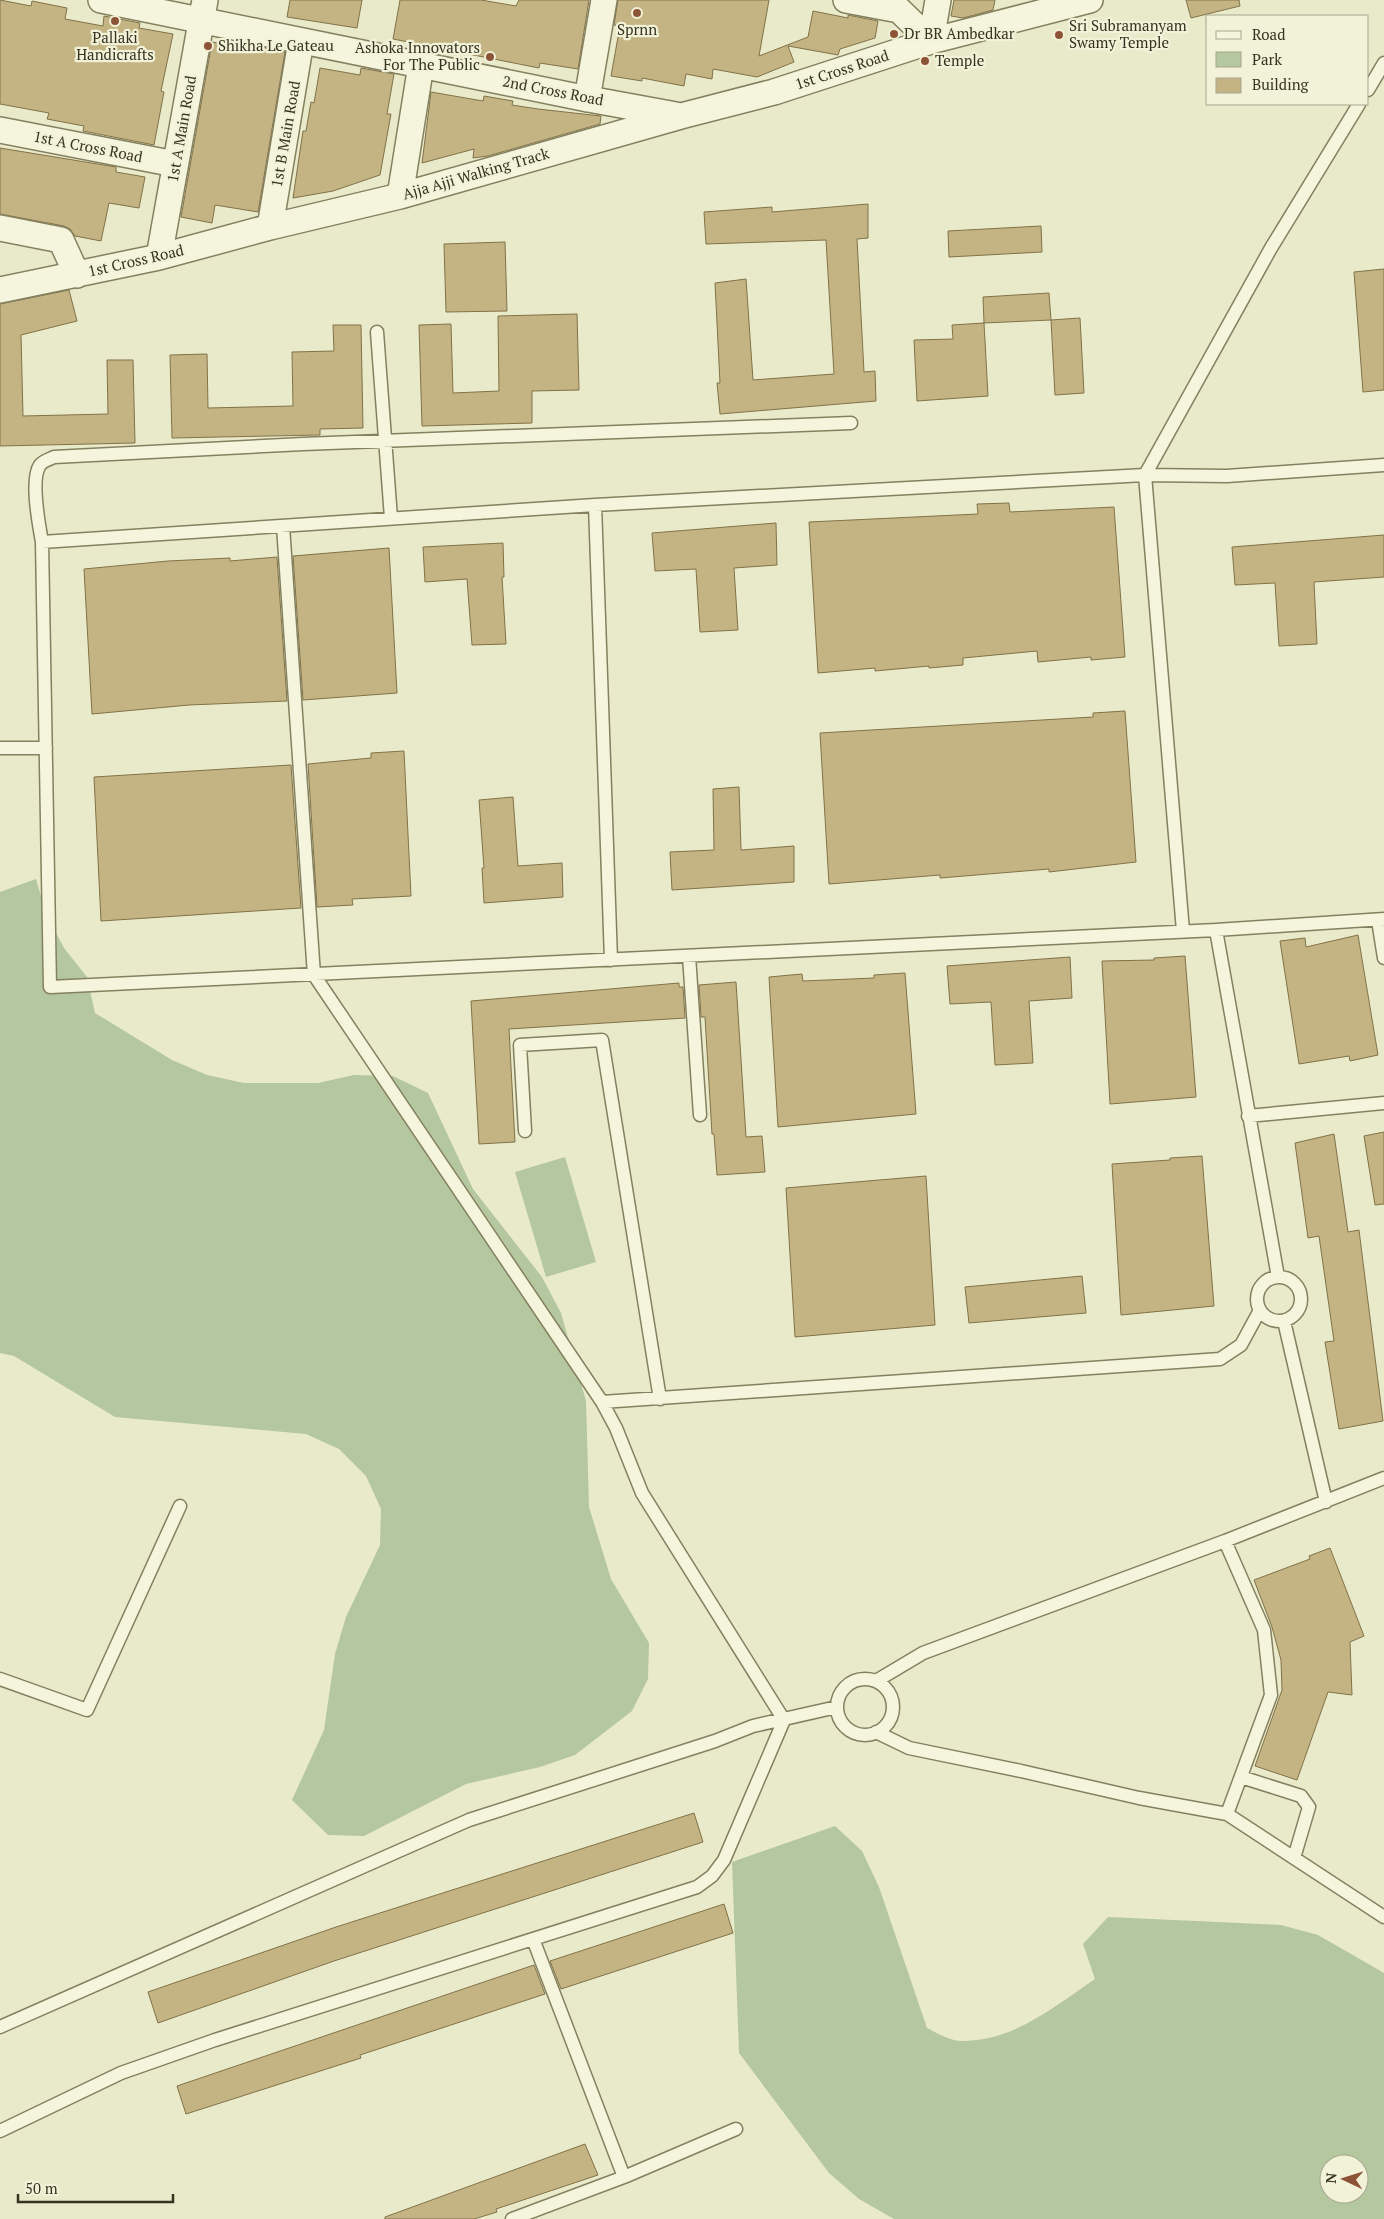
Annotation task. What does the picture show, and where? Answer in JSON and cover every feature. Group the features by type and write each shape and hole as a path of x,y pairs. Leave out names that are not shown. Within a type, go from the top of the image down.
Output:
{"street":[{"name":"2nd Cross Road","path":"102,0 203,11 301,41 587,99 681,116"},
{"path":"587,99 604,0"},
{"path":"846,0 899,10 931,41"},
{"path":"931,41 938,0"},
{"name":"1st Cross Road","path":"681,116 774,92 1041,6 1090,0"},
{"name":"1st A Main Road","path":"158,258 203,11"},
{"name":"1st B Main Road","path":"270,227 301,41"},
{"path":"400,196 421,64"},
{"name":"Ajja Ajji Walking Track","path":"270,227 400,196 681,116"},
{"name":"1st A Cross Road","path":"0,130 175,164"},
{"name":"1st Cross Road","path":"0,290 158,258 270,227"},
{"path":"0,228 62,240 76,274"}],"lane":[{"path":"1369,88 1384,63"},
{"path":"1183,931 1145,475 1271,248 1358,105"},
{"path":"377,332 391,518"},
{"path":"851,423 385,441 54,457 41,464 38,469 35,493 42,542 50,987 1216,930 1381,919 1384,958"},
{"path":"42,542 596,505 1145,475 1227,476 1384,464"},
{"path":"596,505 611,960"},
{"path":"283,526 314,975 602,1402 616,1428 642,1493 784,1720"},
{"path":"0,748 46,748"},
{"path":"1216,930 1278,1277"},
{"path":"689,956 700,1115"},
{"path":"525,1131 520,1045 602,1040 660,1398"},
{"path":"1248,1116 1384,1103"},
{"path":"1278,1277 1291,1281 1296,1286 1301,1300 1296,1313 1284,1320 1270,1320 1260,1310 1258,1303 1260,1289 1264,1283 1278,1277"},
{"path":"602,1402 1220,1359 1241,1345 1260,1310"},
{"path":"1284,1320 1326,1502"},
{"path":"876,1681 923,1653 1225,1542 1384,1478"},
{"path":"0,1679 87,1710 180,1506"},
{"path":"1225,1542 1264,1630 1271,1695 1227,1814"},
{"path":"858,1680 876,1681 884,1686 889,1693 892,1711 889,1720 876,1732 867,1735 850,1731 838,1717 837,1708 838,1698 849,1684 858,1680"},
{"path":"0,2027 468,1820 715,1741 753,1726 837,1708"},
{"path":"0,2131 121,2073 215,2040 697,1886 712,1876 724,1860 784,1720"},
{"path":"876,1732 909,1748 1139,1798 1227,1814 1384,1917"},
{"path":"1241,1777 1301,1796 1309,1807 1294,1858"},
{"path":"533,1939 624,2177"},
{"path":"512,2219 624,2177 736,2130"}],"green space":[{"path":"36,879 46,914 64,948 87,977 95,1013 172,1060 207,1075 244,1083 318,1083 354,1075 393,1076 428,1093 473,1189 542,1277 561,1313 586,1401 589,1507 611,1579 649,1643 648,1679 632,1711 575,1755 540,1767 466,1784 364,1836 328,1835 292,1800 324,1730 335,1654 346,1617 380,1545 381,1509 366,1476 339,1449 306,1434 115,1417 14,1356 0,1353 0,892"},
{"path":"565,1157 596,1262 546,1277 515,1172"},
{"path":"835,1826 862,1851 879,1887 927,2028 954,2040 982,2039 1017,2029 1095,1979 1083,1944 1108,1917 1281,1925 1318,1935 1384,1973 1384,2219 894,2219 859,2199 829,2173 739,2053 732,1862"}],"building":[{"path":"0,0 31,6 32,1 67,8 65,19 103,26 104,16 140,23 139,28 173,34 161,91 164,92 154,145 83,131 84,126 47,119 49,113 0,104"},
{"path":"290,0 362,0 357,28 287,17"},
{"path":"400,0 481,0 516,6 519,0 589,0 578,69 540,63 539,68 393,39"},
{"path":"618,0 769,0 759,56 808,37 813,11 848,18 848,15 878,21 875,38 840,49 838,55 788,46 794,62 757,77 713,69 712,79 686,74 684,86 642,78 642,81 611,76 620,26 614,25"},
{"path":"954,0 995,0 993,10 963,18 951,16"},
{"path":"1186,0 1239,0 1240,6 1191,18"},
{"path":"212,42 246,48 247,44 285,52 258,212 215,205 212,223 181,217"},
{"path":"320,68 360,75 361,68 394,74 387,114 391,114 380,175 333,191 293,198 303,131 306,131 311,102 314,103"},
{"path":"431,92 483,101 484,96 513,101 512,105 601,116 600,124 488,156 473,158 474,149 422,163"},
{"path":"0,148 116,167 116,172 145,177 139,208 109,203 101,241 75,236 70,229 64,226 0,214"},
{"path":"868,204 868,238 857,239 864,372 875,371 876,401 720,414 717,383 720,383 715,283 746,279 753,380 834,374 826,240 706,244 704,212 772,207 772,212"},
{"path":"1041,226 1042,252 949,257 948,231"},
{"path":"505,242 507,311 446,312 444,244"},
{"path":"1384,269 1384,390 1363,392 1354,272"},
{"path":"69,290 77,321 21,335 23,416 108,414 107,360 133,360 135,443 0,446 0,304"},
{"path":"1049,293 1051,320 984,323 983,297"},
{"path":"577,314 579,390 532,391 532,423 422,426 419,325 451,324 453,393 499,391 498,316"},
{"path":"1080,318 1084,393 1055,395 1051,320"},
{"path":"984,323 988,396 917,401 914,340 953,339 952,325"},
{"path":"333,325 361,325 363,428 320,429 320,435 172,438 170,355 207,354 208,408 293,406 292,352 334,351"},
{"path":"1009,503 1010,512 1114,507 1125,657 1091,660 1091,657 1038,662 1037,651 963,658 963,665 875,671 875,668 818,673 809,522 978,514 977,504"},
{"path":"776,523 777,565 734,568 738,630 700,632 696,569 655,571 652,533"},
{"path":"1384,535 1384,577 1314,582 1317,644 1279,646 1275,583 1235,585 1232,547"},
{"path":"503,543 504,577 502,577 506,644 472,645 467,579 425,582 423,547"},
{"path":"389,548 397,693 303,700 293,556"},
{"path":"277,557 287,701 189,705 92,714 84,569 168,561 230,558 230,561"},
{"path":"1125,711 1136,862 1049,872 1049,869 940,878 940,875 829,884 820,733 1093,717 1093,713"},
{"path":"404,751 411,896 352,899 353,905 317,907 308,764 371,758 371,753"},
{"path":"291,765 301,908 101,921 94,777"},
{"path":"739,787 741,850 794,846 794,882 672,890 670,852 714,850 713,789"},
{"path":"513,797 518,866 562,863 563,897 484,903 482,868 484,868 479,800"},
{"path":"1358,935 1378,1055 1350,1061 1349,1056 1299,1064 1280,941 1305,938 1306,947"},
{"path":"1185,956 1196,1097 1110,1104 1102,961 1154,960 1154,958"},
{"path":"1070,957 1072,998 1029,1001 1033,1063 995,1065 991,1002 950,1004 947,966"},
{"path":"905,973 916,1114 778,1127 769,977 802,974 803,981 874,978 874,975"},
{"path":"736,982 746,1137 762,1136 765,1172 717,1175 714,1134 712,1134 705,1017 701,1017 699,985"},
{"path":"679,983 679,987 683,987 685,1018 509,1029 515,1142 479,1144 471,1001"},
{"path":"1384,1132 1384,1204 1375,1205 1364,1136"},
{"path":"1334,1134 1348,1232 1359,1230 1383,1421 1339,1429 1325,1342 1334,1341 1319,1236 1308,1238 1295,1143"},
{"path":"1202,1156 1214,1306 1121,1315 1112,1164"},
{"path":"926,1176 935,1325 795,1337 786,1188"},
{"path":"1082,1276 1086,1313 969,1323 965,1287"},
{"path":"1330,1548 1364,1636 1350,1642 1352,1695 1328,1692 1297,1780 1255,1766 1282,1690 1281,1660 1272,1627 1254,1580 1310,1559 1309,1556"},
{"path":"694,1813 703,1842 334,1961 158,2023 148,1992 336,1927"},
{"path":"724,1904 733,1933 561,1989 550,1961"},
{"path":"534,1965 545,1994 360,2055 361,2058 186,2114 177,2086"},
{"path":"585,2144 598,2175 496,2209 497,2212 474,2219 385,2219 385,2217"}],"place":[{"name":"Sprnn","path":"637,13"},
{"name":"Pallaki Handicrafts","path":"115,21"},
{"name":"Dr BR Ambedkar","path":"894,34"},
{"name":"Sri Subramanyam Swamy Temple","path":"1059,35"},
{"name":"Shikha Le Gateau","path":"208,46"},
{"name":"Ashoka Innovators For The Public","path":"490,57"},
{"name":"Temple","path":"925,61"}]}
